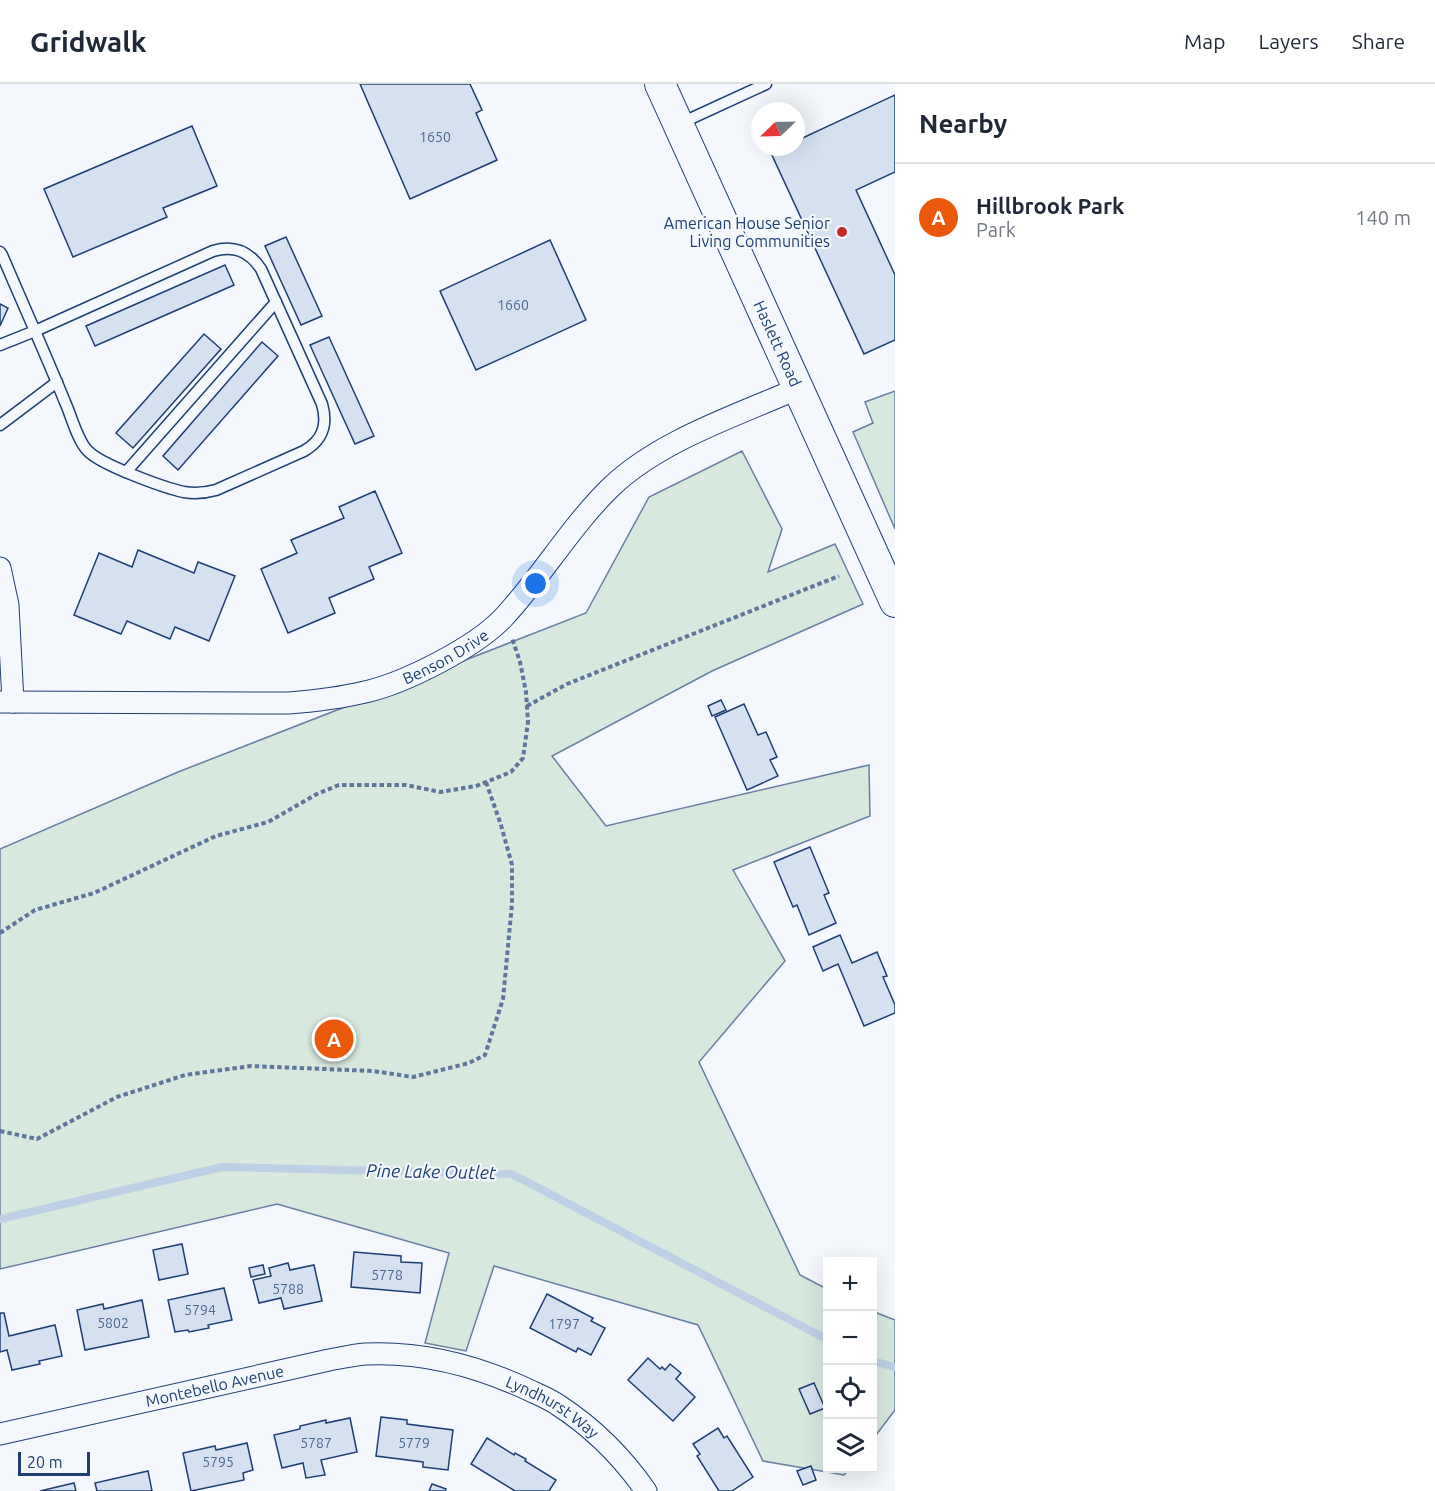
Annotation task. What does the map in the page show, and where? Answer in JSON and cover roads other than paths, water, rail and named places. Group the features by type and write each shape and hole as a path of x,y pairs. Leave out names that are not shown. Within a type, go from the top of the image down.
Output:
{"main road":[{"name":"Haslett Road","path":"660,84 895,602"}],"street":[{"name":"Benson Drive","path":"7,702 289,703 332,699 367,692 433,665 463,649 502,618 591,510 612,487 648,457 799,387"},
{"path":"0,568 8,605 7,702"},
{"name":"Montebello Avenue","path":"0,1434 329,1360 364,1354 433,1358"},
{"name":"Lyndhurst Way","path":"433,1358 514,1383 558,1404 595,1434 623,1461 646,1491"}],"lane":[{"path":"679,124 766,84"},
{"path":"0,252 35,332 57,382 86,450 93,455 126,472 184,492 205,493 226,486 314,446 325,426 322,404 276,302 255,260 246,252 236,248 213,251 35,332 0,345"},
{"path":"126,472 276,302"},
{"path":"0,425 57,382"}],"waterway":[{"name":"Pine Lake Outlet","path":"0,1219 222,1167 512,1174 823,1337"},
{"name":"Pine Lake Outlet","path":"877,1362 895,1367"}],"place":[{"name":"American House Senior Living Communities","path":"842,232"},
{"name":"Hillbrook Park","path":"334,1039"}]}
